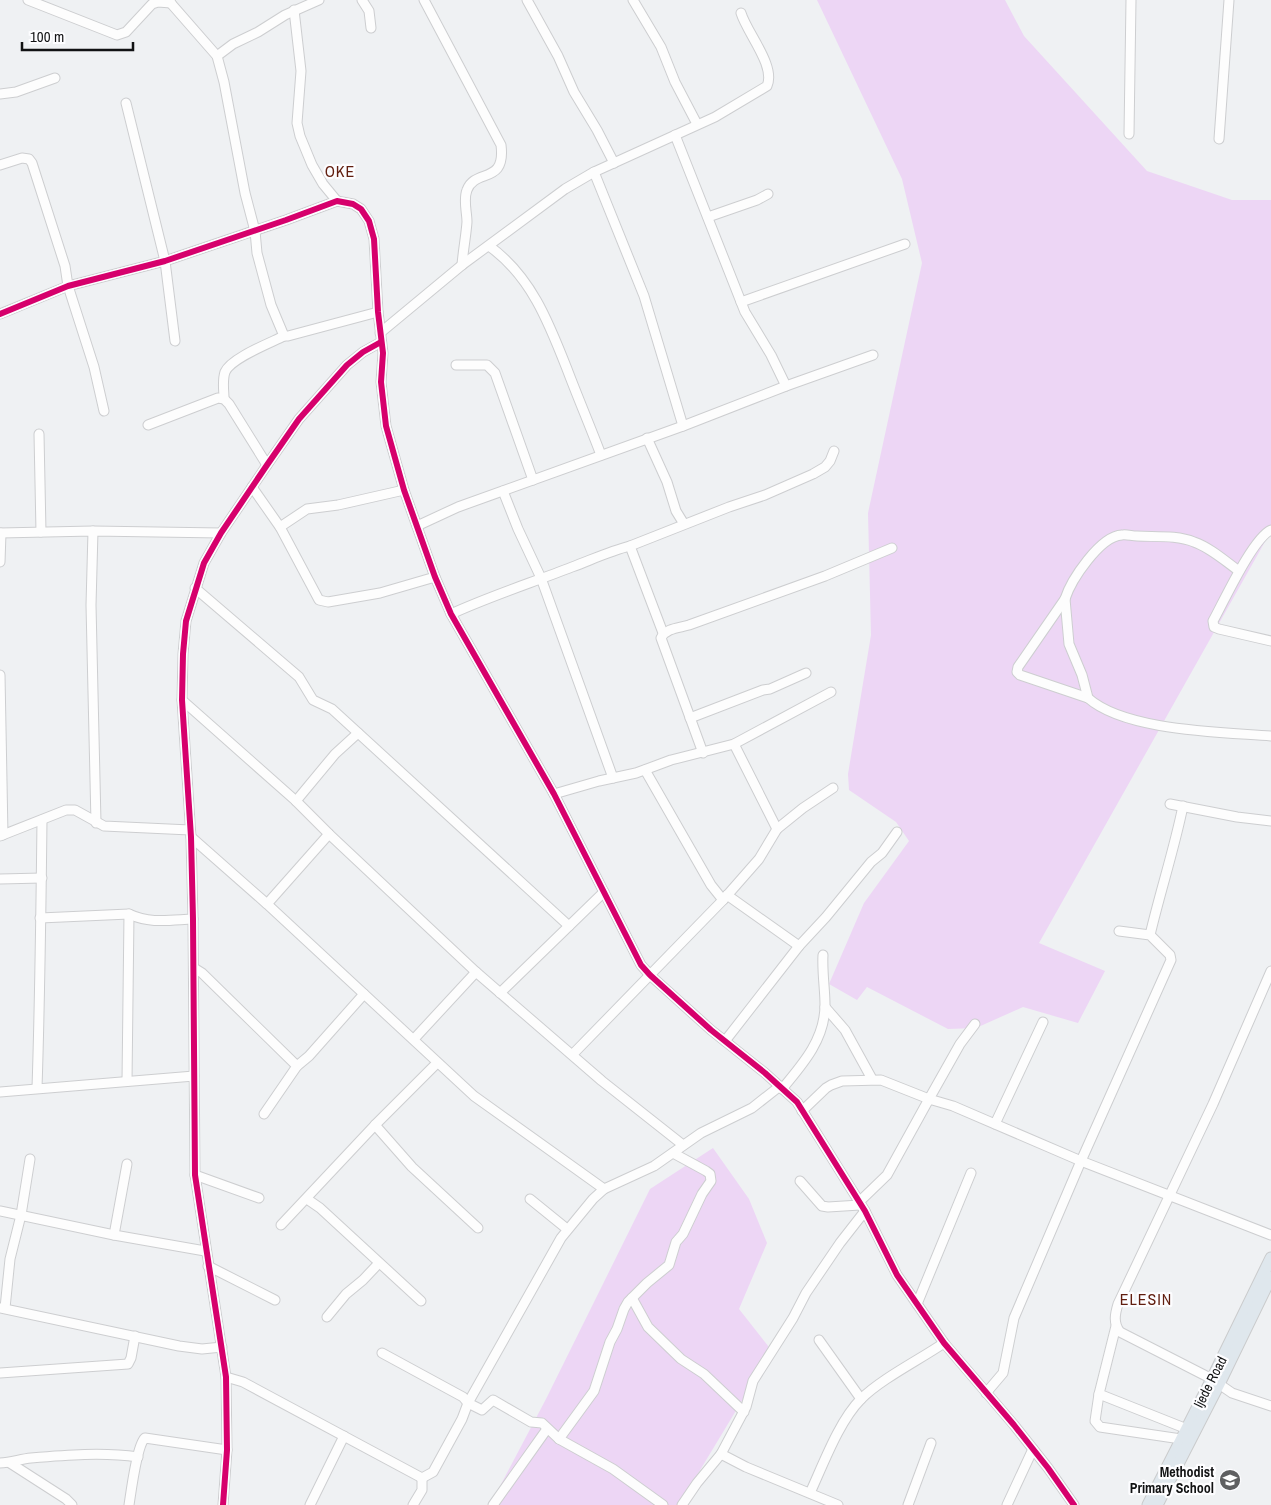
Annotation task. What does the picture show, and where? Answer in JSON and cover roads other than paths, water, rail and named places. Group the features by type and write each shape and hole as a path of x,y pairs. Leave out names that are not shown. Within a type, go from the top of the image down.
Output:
{"main road":[{"name":"Ijede Road","path":"1157,1505 1216,1382 1271,1258"},
{"name":"Ijede Road","path":"1148,1505 1184,1434 1216,1382 1271,1277"}],"street":[{"path":"28,0 117,35 126,32 152,4 170,2 216,56 224,82 245,192 255,231 257,254 271,306 284,336"},
{"path":"216,56 233,44 253,35 294,10 319,0"},
{"path":"362,0 369,11 371,28"},
{"path":"424,0 501,145 502,156 500,165 494,171 472,183 467,189 467,223 462,265"},
{"path":"633,0 661,47 675,82 697,124"},
{"path":"1128,134 1131,0"},
{"path":"1219,139 1229,0"},
{"path":"532,2 574,92 614,163"},
{"path":"294,10 301,71 297,123 300,136 312,165 323,184 337,200"},
{"path":"223,1505 227,1450 226,1377 195,1175 191,834 182,700 186,622 204,563 221,533 299,419 347,365 381,338 462,265 565,189 594,172 715,117 767,86 770,80 767,68 741,13"},
{"path":"0,94 16,92 55,78"},
{"path":"126,103 165,261 174,341"},
{"path":"675,135 741,302 786,386"},
{"path":"0,165 22,158 29,159 32,163 94,366 104,411"},
{"path":"594,172 644,296 683,426"},
{"path":"708,217 757,200 768,194"},
{"path":"0,314 68,286 165,261 255,231 337,200 354,204 361,209 369,221 374,239 378,312 383,353 381,382 386,426 404,490 435,577 451,614 554,794 641,965 725,1041 797,1102 861,1206 897,1275 944,1343 1033,1449 1074,1505"},
{"path":"741,302 905,244"},
{"path":"488,246 502,255 513,266 547,318 601,455"},
{"path":"224,399 225,371 232,363 284,336 378,312"},
{"path":"417,526 458,507 503,490 873,356"},
{"path":"456,365 488,364 495,373 533,480"},
{"path":"148,425 218,398 224,399 267,465"},
{"path":"38,434 40,532"},
{"path":"647,438 667,482 676,510 684,524"},
{"path":"451,614 490,596 765,495 825,467 834,451"},
{"path":"252,487 280,527 318,600 324,602 380,593 435,577"},
{"path":"280,527 307,509 338,505 404,490"},
{"path":"503,490 518,529 541,578 613,778"},
{"path":"1271,530 1261,538 1240,571 1214,621 1214,627 1271,641"},
{"path":"93,531 91,605 96,823"},
{"path":"0,562 0,533 93,531 221,533"},
{"path":"1240,571 1196,542 1122,535 1107,541 1096,550 1076,577 1065,599 1018,667 1017,672 1020,675 1088,698 1092,702 1133,721 1271,736"},
{"path":"630,546 664,633"},
{"path":"703,753 661,638 664,633 668,630 689,626 825,576 892,548"},
{"path":"196,588 300,676 313,700 332,710 569,926"},
{"path":"1065,599 1069,644 1082,675 1088,698"},
{"path":"690,718 770,689 806,673"},
{"path":"0,675 2,836 21,826 66,810 75,810 104,826 191,834 474,1096 604,1189"},
{"path":"554,794 734,744 831,692"},
{"path":"182,700 296,800 329,834 476,972 602,1081 683,1146"},
{"path":"296,800 335,754 358,734"},
{"path":"734,744 777,828"},
{"path":"645,770 711,885 725,898 799,946"},
{"path":"573,1054 725,898 759,859 777,828 833,788"},
{"path":"1170,804 1237,817 1271,821"},
{"path":"1150,935 1161,889 1174,849 1183,806"},
{"path":"37,1088 42,954 40,918 42,820"},
{"path":"725,1041 799,946 826,917 871,862 882,853 897,832"},
{"path":"267,904 329,834"},
{"path":"0,879 42,878"},
{"path":"500,992 604,892"},
{"path":"40,918 128,914 141,920 149,921 193,919"},
{"path":"127,1081 128,914"},
{"path":"986,1392 1003,1373 1014,1318 1081,1161 1171,960 1170,954 1150,935 1119,932"},
{"path":"226,1377 243,1382 422,1478 430,1476 462,1419 468,1403 567,1229 593,1199 604,1189 654,1166 702,1133 752,1108 781,1088 801,1067 818,1041 824,1019 823,955"},
{"path":"194,968 202,973 298,1066"},
{"path":"1184,1434 1100,1427 1095,1421 1099,1394 1116,1326 1115,1317 1118,1304 1213,1104 1271,971"},
{"path":"414,1039 476,972"},
{"path":"264,1114 298,1066 364,994"},
{"path":"825,1007 845,1030 872,1079"},
{"path":"995,1124 1043,1022"},
{"path":"682,1505 721,1454 744,1412 753,1381 806,1294 840,1243 861,1206 887,1175 951,1059 975,1024"},
{"path":"281,1225 375,1125 437,1063"},
{"path":"0,1092 194,1076"},
{"path":"802,1111 832,1085 842,1082 881,1080 929,1099 953,1106 1081,1161 1169,1194 1271,1236"},
{"path":"375,1125 422,1177 430,1182 478,1228"},
{"path":"558,1439 594,1391 610,1342 617,1330 624,1309 650,1280 668,1265 676,1242 711,1181 710,1174 706,1171 673,1153"},
{"path":"30,1159 2,1308 179,1346 202,1349 222,1347"},
{"path":"114,1235 127,1164"},
{"path":"917,1304 971,1173"},
{"path":"195,1175 259,1198"},
{"path":"800,1182 822,1206 861,1206"},
{"path":"307,1199 320,1208 421,1301"},
{"path":"530,1199 567,1229"},
{"path":"0,1211 114,1235 206,1251"},
{"path":"326,1317 346,1294 379,1263"},
{"path":"208,1266 275,1300"},
{"path":"632,1298 648,1328 681,1359 704,1374 744,1412"},
{"path":"1116,1326 1120,1332 1216,1382 1232,1393 1271,1406"},
{"path":"0,1373 128,1364 135,1336"},
{"path":"820,1340 861,1399"},
{"path":"810,1494 842,1426 861,1399 879,1385 944,1343"},
{"path":"382,1353 463,1397 468,1403 482,1410 493,1400 531,1422 542,1423 558,1439 613,1469 663,1505"},
{"path":"1099,1394 1184,1434"},
{"path":"493,1505 547,1429"},
{"path":"310,1505 344,1436"},
{"path":"129,1505 138,1457 142,1441 145,1438 227,1450"},
{"path":"908,1505 931,1443"},
{"path":"1007,1505 1033,1449"},
{"path":"5,1463 28,1458 89,1454 119,1454 138,1457"},
{"path":"721,1454 746,1467 838,1505"},
{"path":"5,1463 66,1499 72,1505"},
{"path":"413,1505 422,1490 422,1478"}],"place":[{"name":"Methodist Primary School","path":"1230,1480"}],"district":[{"name":"OKE","path":"340,171"},
{"name":"ELESIN","path":"1146,1299"}]}
